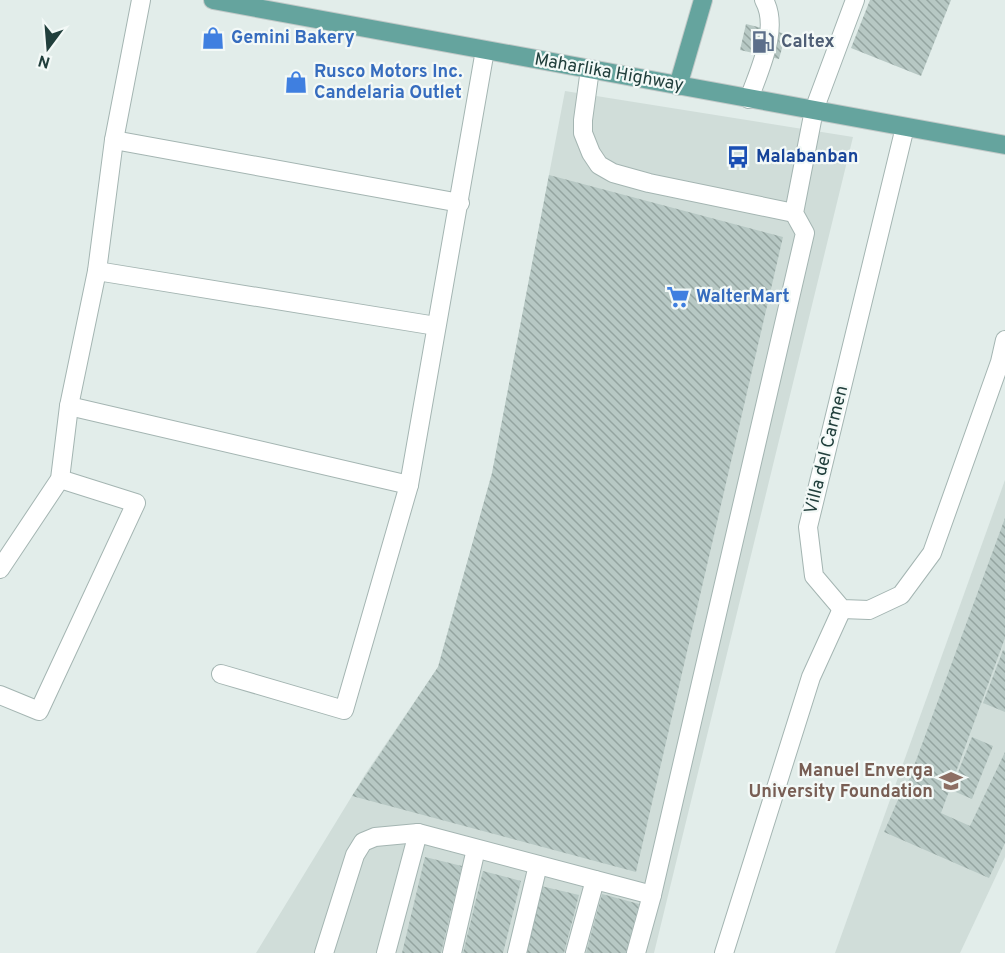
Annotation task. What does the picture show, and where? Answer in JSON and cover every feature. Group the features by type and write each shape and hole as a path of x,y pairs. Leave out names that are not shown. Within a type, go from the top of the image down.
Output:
{"main road":[{"name":"Maharlika Highway","path":"213,0 1005,145"},
{"path":"678,86 703,0"}],"street":[{"path":"0,569 60,479 69,406 97,271 114,140 141,0"},
{"path":"749,99 770,25 770,10 764,0"},
{"path":"636,953 652,895 805,233 794,213 814,110 855,0"},
{"path":"221,674 344,710 409,485 485,50"},
{"path":"590,69 583,133 599,165 613,172 649,183 794,213"},
{"name":"Villa del Carmen","path":"842,609 814,576 808,527 905,127"},
{"path":"114,140 460,203"},
{"path":"97,271 436,326"},
{"path":"724,953 812,676 842,609 869,610 901,595 932,553 1003,363 1005,340"},
{"path":"69,406 409,485"},
{"path":"0,695 39,711 136,503 60,479"},
{"path":"324,953 356,855 363,842 375,837 418,833 652,895"},
{"path":"386,953 418,833"},
{"path":"452,953 476,849"},
{"path":"517,953 538,865"},
{"path":"575,953 595,880"}],"shaded area":[{"name":"WalterMart","path":"565,91 853,137 654,953 256,953 366,773 438,667 492,473"},
{"name":"Manuel Enverga University Foundation","path":"1005,480 1005,857 960,953 835,953"}],"building":[{"path":"870,0 951,0 921,76 851,48"},
{"name":"Caltex","path":"746,24 786,34 779,59 740,50"},
{"name":"WalterMart","path":"549,175 783,237 636,872 352,796 438,667 492,473"},
{"path":"1005,518 1005,638 941,813 970,826 1005,752 1005,843 989,878 884,832 900,795 903,796"},
{"path":"1003,650 1005,651 1005,712 983,703"},
{"path":"972,737 993,746 972,799 951,790"},
{"path":"425,857 462,866 441,953 402,953"},
{"path":"483,871 521,881 503,953 463,953"},
{"path":"541,886 579,895 564,953 525,953"},
{"path":"602,894 639,904 626,953 586,953"}],"place":[{"name":"Gemini Bakery","path":"213,38"},
{"name":"Caltex","path":"763,42"},
{"name":"Rusco Motors Inc. Candelaria Outlet","path":"296,82"},
{"name":"Malabanban","path":"738,157"},
{"name":"WalterMart","path":"678,297"},
{"name":"Manuel Enverga University Foundation","path":"951,781"}]}
